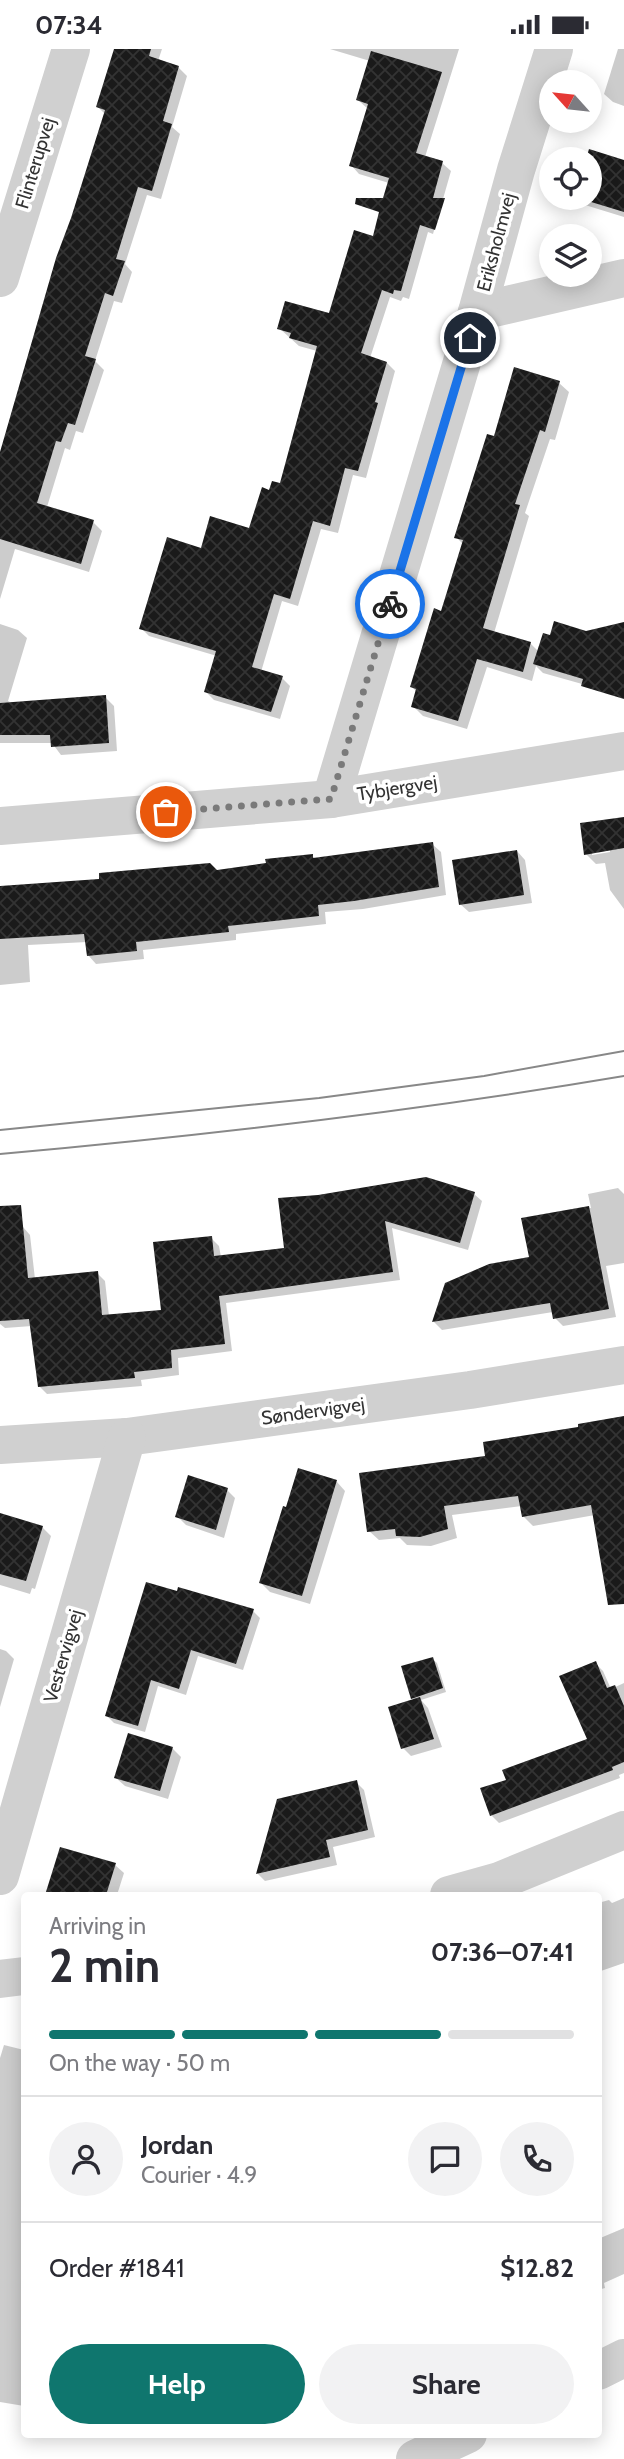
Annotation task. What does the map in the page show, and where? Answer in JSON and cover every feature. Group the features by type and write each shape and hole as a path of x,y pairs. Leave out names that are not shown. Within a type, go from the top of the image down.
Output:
{"street":[{"name":"Flinterupvej","path":"0,278 71,49"},
{"name":"Eriksholmvej","path":"331,799 554,49"},
{"path":"477,312 624,278"},
{"name":"Tybjergvej","path":"0,826 331,799 624,751"},
{"name":"Søndervigvej","path":"0,1445 127,1437 624,1365"},
{"name":"Vestervigvej","path":"0,1875 127,1437"},
{"path":"460,1892 499,1881 624,1831"},
{"path":"0,1979 21,1976"},
{"path":"602,2369 624,2358"},
{"path":"415,2459 459,2438"}],"building":[{"path":"114,49 151,49 149,56 179,66 163,121 172,124 152,191 138,187 116,259 125,261 113,296 105,293 85,356 96,359 75,425 68,423 61,442 56,441 37,503 94,520 81,564 0,539 0,452 56,258 105,110 96,107"},
{"path":"371,51 442,72 416,153 443,161 433,198 445,198 435,230 420,225 401,291 394,290 393,294 382,290 361,353 387,362 358,471 345,468 330,526 313,521 290,599 274,594 252,667 283,676 271,712 204,692 216,651 139,629 167,537 201,548 210,516 249,528 262,487 269,490 272,481 280,483 317,346 289,338 291,333 277,329 285,301 329,313 354,230 373,236 379,212 355,204 356,198 383,198 389,178 349,166 368,104 356,100"},
{"path":"602,153 624,160 624,212 602,205"},
{"path":"514,367 560,381 545,432 540,430 515,504 520,505 483,628 531,642 523,672 477,659 458,721 411,707 416,689 410,687 434,608 441,611 463,540 454,538 487,434 494,436"},
{"path":"554,621 586,631 624,622 624,699 581,686 583,679 533,664 543,633 550,635"},
{"path":"106,695 109,743 51,747 50,735 0,735 0,703"},
{"path":"624,817 624,848 584,855 580,823"},
{"path":"433,842 439,887 318,905 319,916 228,926 229,932 136,942 137,951 87,956 84,934 0,939 0,886 99,879 99,873 210,863 217,870 266,863 265,859 313,854 313,858"},
{"path":"517,850 524,895 459,905 452,860"},
{"path":"426,1177 475,1192 460,1243 385,1221 393,1272 219,1296 225,1344 171,1350 172,1368 134,1372 135,1378 38,1387 29,1319 0,1321 0,1206 21,1205 28,1278 98,1271 102,1315 161,1310 153,1242 212,1236 214,1256 284,1248 278,1198 318,1195"},
{"path":"589,1206 609,1309 553,1319 550,1303 432,1322 445,1283 489,1264 529,1257 521,1218"},
{"path":"624,1416 624,1604 608,1605 591,1505 522,1517 518,1496 444,1506 448,1529 420,1537 396,1536 395,1529 367,1532 359,1473 485,1456 483,1442 578,1427 578,1424"},
{"path":"298,1468 337,1480 302,1596 259,1583"},
{"path":"188,1475 228,1488 216,1530 175,1517"},
{"path":"0,1513 43,1526 26,1581 0,1574"},
{"path":"146,1582 177,1591 178,1587 254,1609 236,1664 191,1650 179,1689 151,1680 138,1726 105,1716"},
{"path":"433,1657 443,1688 411,1699 401,1666"},
{"path":"596,1661 607,1688 615,1685 624,1706 624,1762 612,1767 613,1770 490,1816 480,1788 506,1780 502,1770 587,1739 559,1676"},
{"path":"420,1697 434,1739 401,1749 388,1707"},
{"path":"128,1733 173,1747 160,1791 114,1778"},
{"path":"357,1780 368,1830 326,1840 330,1857 256,1874 277,1799"},
{"path":"60,1847 116,1863 107,1892 46,1892"}],"tram line":[{"path":"0,1130 319,1098 484,1076 624,1051"},
{"path":"0,1154 313,1121 624,1076"}],"way so far":[{"path":"166,812 331,799 390,604"}],"route":[{"path":"390,604 470,338"}]}
